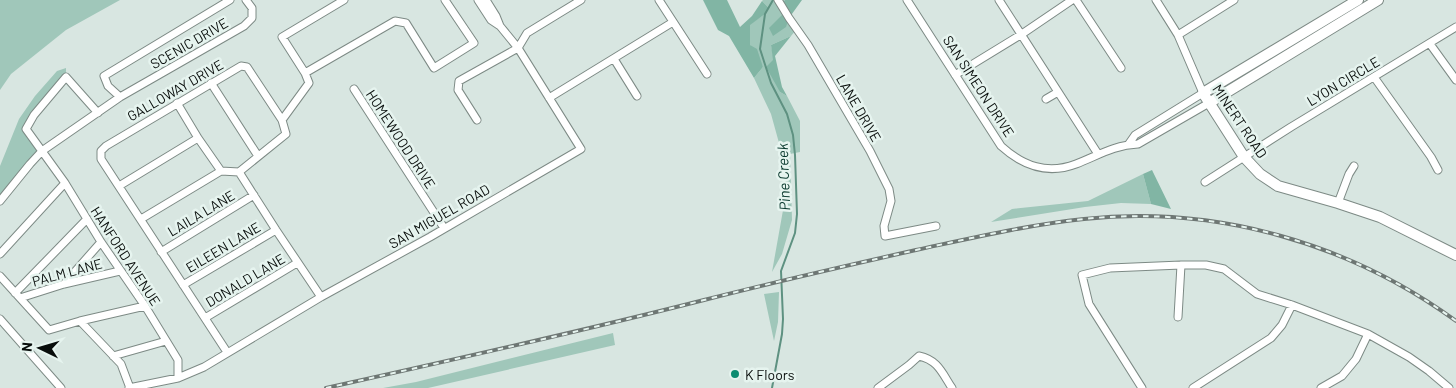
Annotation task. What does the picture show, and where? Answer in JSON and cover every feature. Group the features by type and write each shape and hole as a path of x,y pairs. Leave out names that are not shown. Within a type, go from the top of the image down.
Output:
{"street":[{"name":"SCENIC DRIVE","path":"120,97 108,86 104,76 230,0"},
{"name":"SCENIC DRIVE","path":"0,201 42,152 120,97 244,26 252,18 252,8 246,0"},
{"path":"141,219 221,171 239,172 286,134 282,120 309,83 305,73 282,37 344,0"},
{"path":"305,73 395,21 406,23 434,68 474,43 445,0"},
{"path":"478,0 491,20 500,26"},
{"path":"486,0 500,26"},
{"path":"477,120 458,90 459,81 518,48 527,33 581,0"},
{"path":"659,0 707,74"},
{"name":"LANE DRIVE","path":"778,0 808,45 870,151 889,190 891,201 884,226 885,236 936,226"},
{"name":"SAN SIMEON DRIVE","path":"907,0 1001,146 1025,164 1040,168 1059,169 1098,154 1138,144 1378,0"},
{"path":"999,0 1098,154"},
{"path":"955,75 1022,34 1072,0"},
{"path":"1076,0 1121,68"},
{"name":"MINERT ROAD","path":"1156,0 1178,35 1203,93 1244,157 1260,174 1278,186 1338,203 1380,218 1456,256"},
{"path":"1178,35 1234,0"},
{"name":"SAN SIMEON DRIVE","path":"1128,145 1135,135 1358,0"},
{"path":"549,98 673,22"},
{"name":"SAN MIGUEL ROAD","path":"130,388 178,378 204,367 321,297 430,237 581,149 518,48 500,26"},
{"name":"LYON CIRCLE","path":"1205,182 1291,127 1456,27"},
{"path":"1430,44 1456,80"},
{"path":"614,59 637,96"},
{"name":"GALLOWAY DRIVE","path":"227,352 101,159 101,151 106,146 241,66 246,67 282,120"},
{"path":"1374,76 1431,157 1438,170"},
{"name":"HANFORD AVENUE","path":"98,113 66,77 34,115 26,129 65,183 178,360 178,378"},
{"path":"211,83 258,156"},
{"name":"HOMEWOOD DRIVE","path":"354,88 444,228"},
{"path":"1046,99 1058,92"},
{"path":"177,103 221,171"},
{"path":"119,186 198,138"},
{"path":"1338,203 1354,166"},
{"path":"239,172 321,297"},
{"path":"0,254 65,183"},
{"name":"LAILA LANE","path":"161,252 254,195"},
{"path":"18,296 87,220"},
{"name":"EILEEN LANE","path":"183,285 276,230"},
{"path":"64,284 101,242"},
{"name":"DONALD LANE","path":"205,318 297,262"},
{"path":"1178,317 1181,265"},
{"path":"1142,388 1089,304 1082,275 1110,268 1206,265 1224,269 1256,294 1292,305 1368,334 1430,371 1444,387"},
{"name":"PALM LANE","path":"18,296 120,271"},
{"path":"0,276 48,330 145,306"},
{"path":"1193,388 1271,338 1282,326 1292,305"},
{"path":"0,319 61,388"},
{"path":"80,321 121,364 130,388"},
{"path":"1321,388 1342,376 1356,359 1368,334"},
{"path":"113,356 166,341"},
{"path":"878,388 919,356 930,358 952,388"}],"green space":[{"path":"0,0 120,0 66,30 11,74 0,90"},
{"path":"703,0 727,0 740,27 752,16 762,1 769,8 765,14 750,25 750,45 757,49 763,67 754,78 729,36 718,30"},
{"path":"763,0 785,0 781,5 796,30 791,36 771,45 780,92 787,96 800,121 800,152 790,154 792,220 782,254 772,272 785,199 784,161 771,114 754,78 763,67 750,45 750,24 765,14 769,8"},
{"path":"785,0 802,0 789,18 786,27 773,36 769,28 785,12 781,5"},
{"path":"791,36 775,56 782,87 787,96 780,92 766,67 773,60 771,45"},
{"path":"66,68 66,77 26,129 42,151 0,201 0,166 19,119 35,96 57,71"},
{"path":"1152,170 1171,209 1151,204 1143,174"},
{"path":"1143,174 1151,204 1121,203 1085,207 991,222 1012,209 1088,201"},
{"path":"779,292 778,322 774,341 764,294"},
{"path":"613,333 615,345 428,388 383,388 416,382"}],"waterway":[{"name":"Pine Creek","path":"772,388 782,334 781,271 795,233 797,214 793,135 787,114 771,83 760,49 765,14 773,0"}],"railway":[{"path":"326,388 563,335 784,280 979,236 1084,219 1133,216 1183,218 1231,225 1279,236 1326,251 1371,270 1415,294 1456,321"}],"place":[{"name":"K Floors","path":"735,374"}]}
